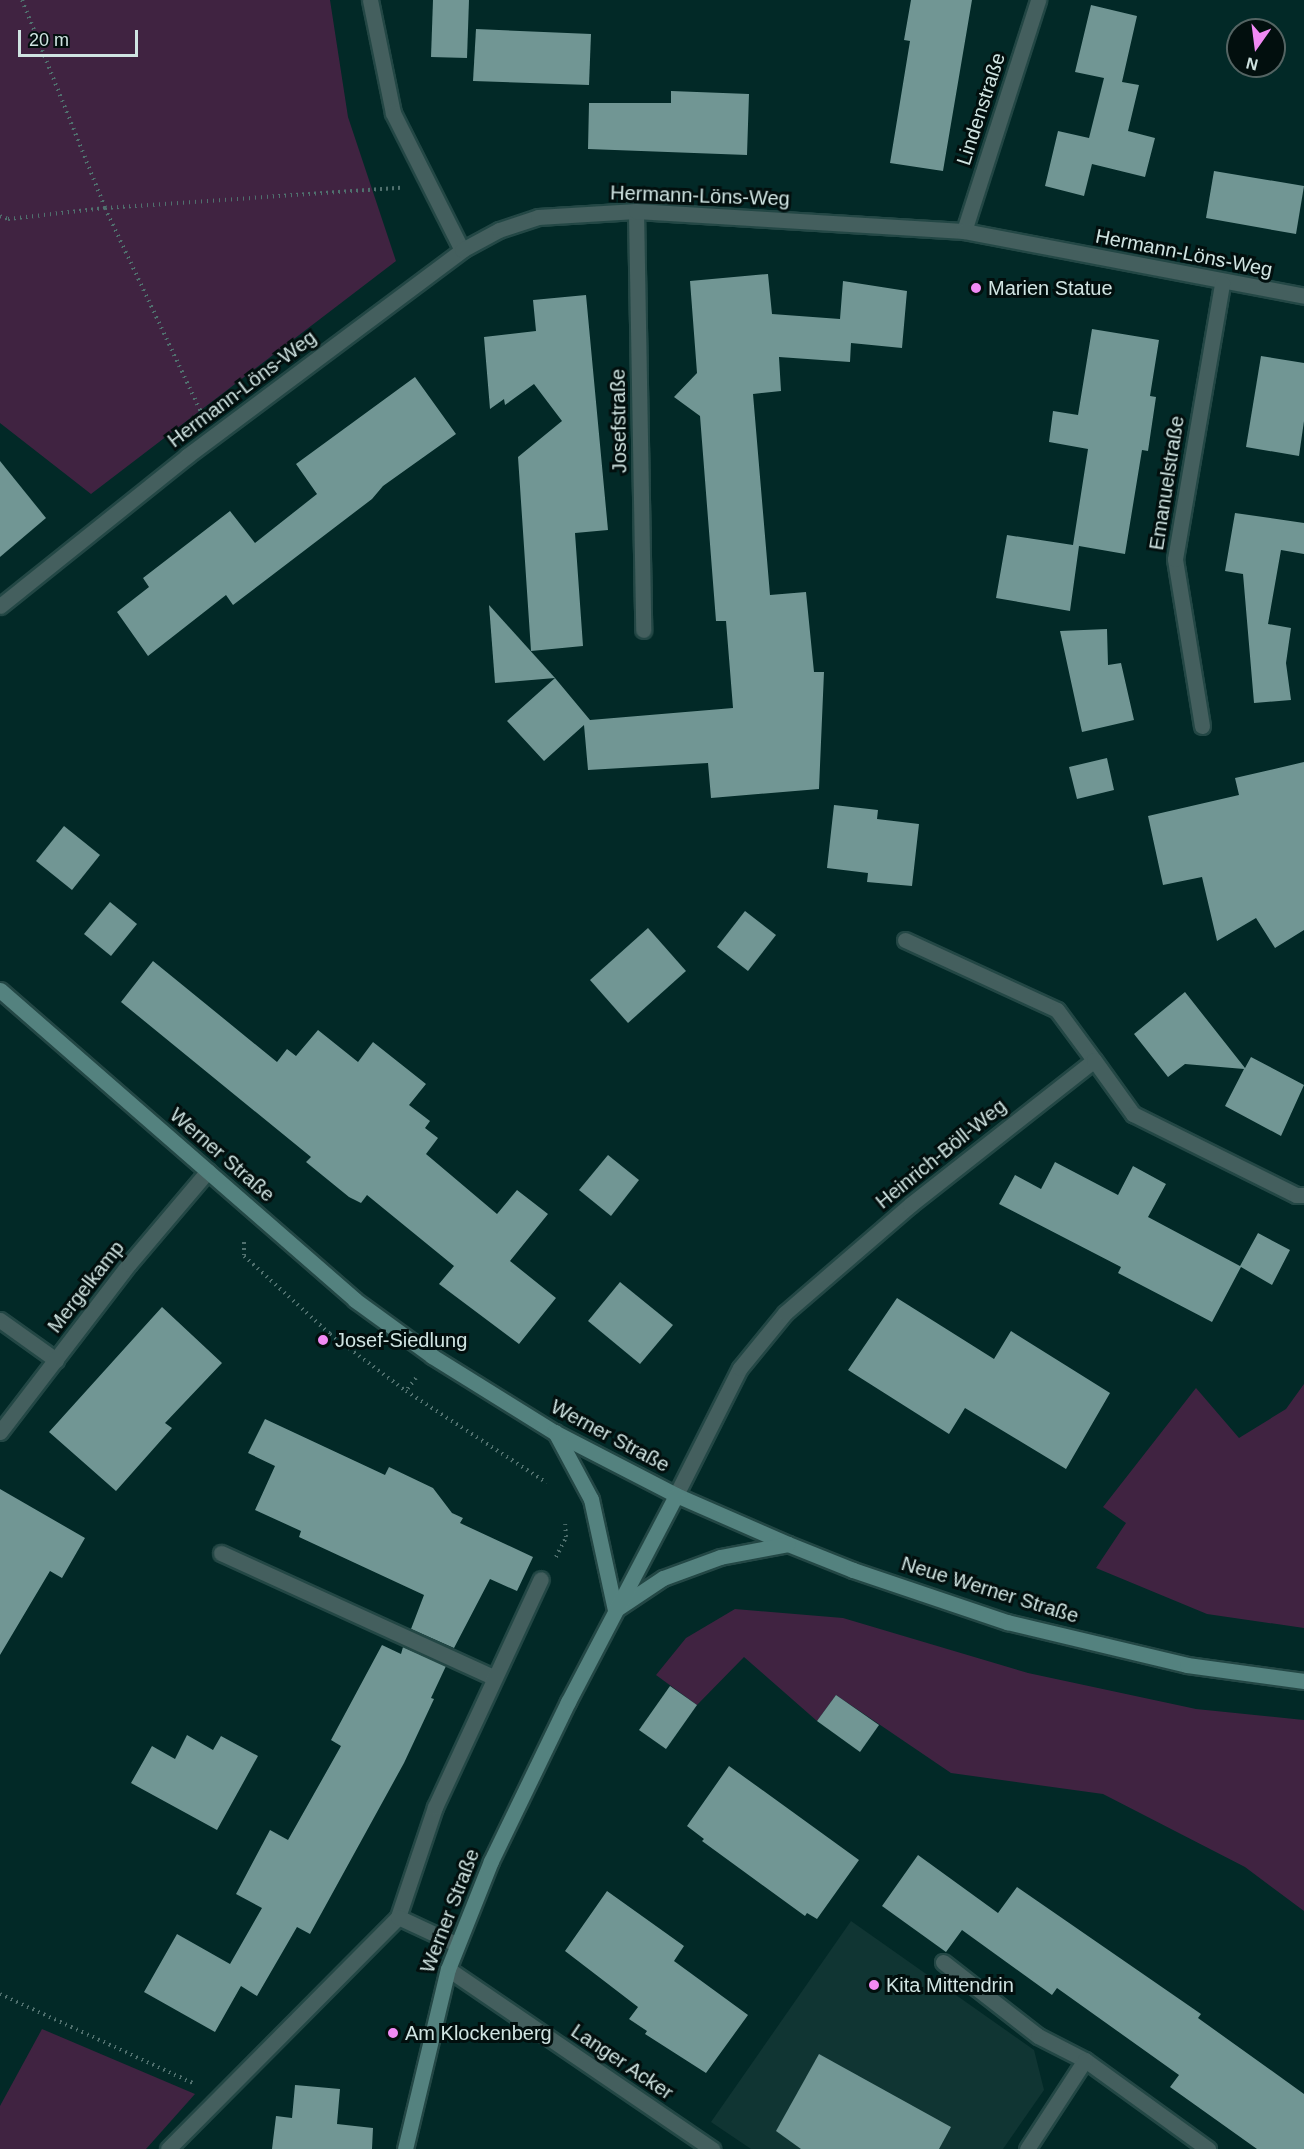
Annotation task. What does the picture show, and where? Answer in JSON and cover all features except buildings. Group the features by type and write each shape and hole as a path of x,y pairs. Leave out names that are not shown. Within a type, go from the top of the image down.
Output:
{"main road":[{"name":"Werner Straße","path":"0,990 355,1300 432,1356 554,1432 676,1494 615,1610 491,1862 456,1944 405,2149"},
{"path":"554,1432 591,1499 615,1610 663,1578 720,1557 788,1544"},
{"name":"Neue Werner Straße","path":"676,1494 853,1570 1007,1622 1187,1665 1304,1681"}],"street":[{"path":"370,0 393,113 462,249"},
{"name":"Lindenstraße","path":"964,231 1038,0"},
{"name":"Hermann-Löns-Weg","path":"0,606 213,437 462,249 499,230 538,217 636,211 964,231 1222,283 1304,296"},
{"name":"Josefstraße","path":"636,211 644,630"},
{"name":"Emanuelstraße","path":"1202,726 1175,560 1222,283"},
{"path":"905,940 1057,1010 1134,1114 1296,1196 1304,1195"},
{"name":"Heinrich-Böll-Weg","path":"676,1494 740,1368 785,1312 910,1204 1094,1060"},
{"name":"Mergelkamp","path":"0,1432 208,1171"},
{"path":"0,1320 56,1360"},
{"path":"220,1553 493,1677"},
{"path":"168,2149 398,1917 435,1807 493,1677 541,1579"},
{"path":"398,1917 456,1944"},
{"path":"944,1962 1038,2036 1085,2060 1208,2149"},
{"name":"Langer Acker","path":"448,1970 712,2149"},
{"path":"1027,2149 1085,2060"}],"path":[{"path":"22,0 105,208 213,437"},
{"path":"0,216 8,219 105,208 431,186"},
{"path":"432,1356 406,1392 544,1479 551,1488"},
{"path":"541,1579 551,1568 566,1537 565,1520"},
{"path":"0,1994 220,2096"}],"shaded area":[{"path":"0,0 330,0 348,117 396,261 91,494 0,423"},
{"path":"1304,1384 1304,1628 1207,1614 1096,1568 1126,1523 1103,1507 1196,1388 1239,1438 1286,1409"},
{"path":"735,1609 843,1618 1028,1673 1196,1709 1304,1720 1304,1911 1245,1867 1103,1794 951,1773 836,1695 817,1721 744,1657 697,1705 656,1675 686,1638"},
{"name":"Kita Mittendrin","path":"851,1921 1034,2050 1044,2090 1003,2149 751,2149 711,2122"},
{"path":"42,2029 195,2094 146,2149 0,2149 0,2106"}],"place":[{"name":"Marien Statue","path":"976,288"},
{"name":"Josef-Siedlung","path":"323,1340"},
{"name":"Kita Mittendrin","path":"874,1985"},
{"name":"Am Klockenberg","path":"393,2033"}]}
